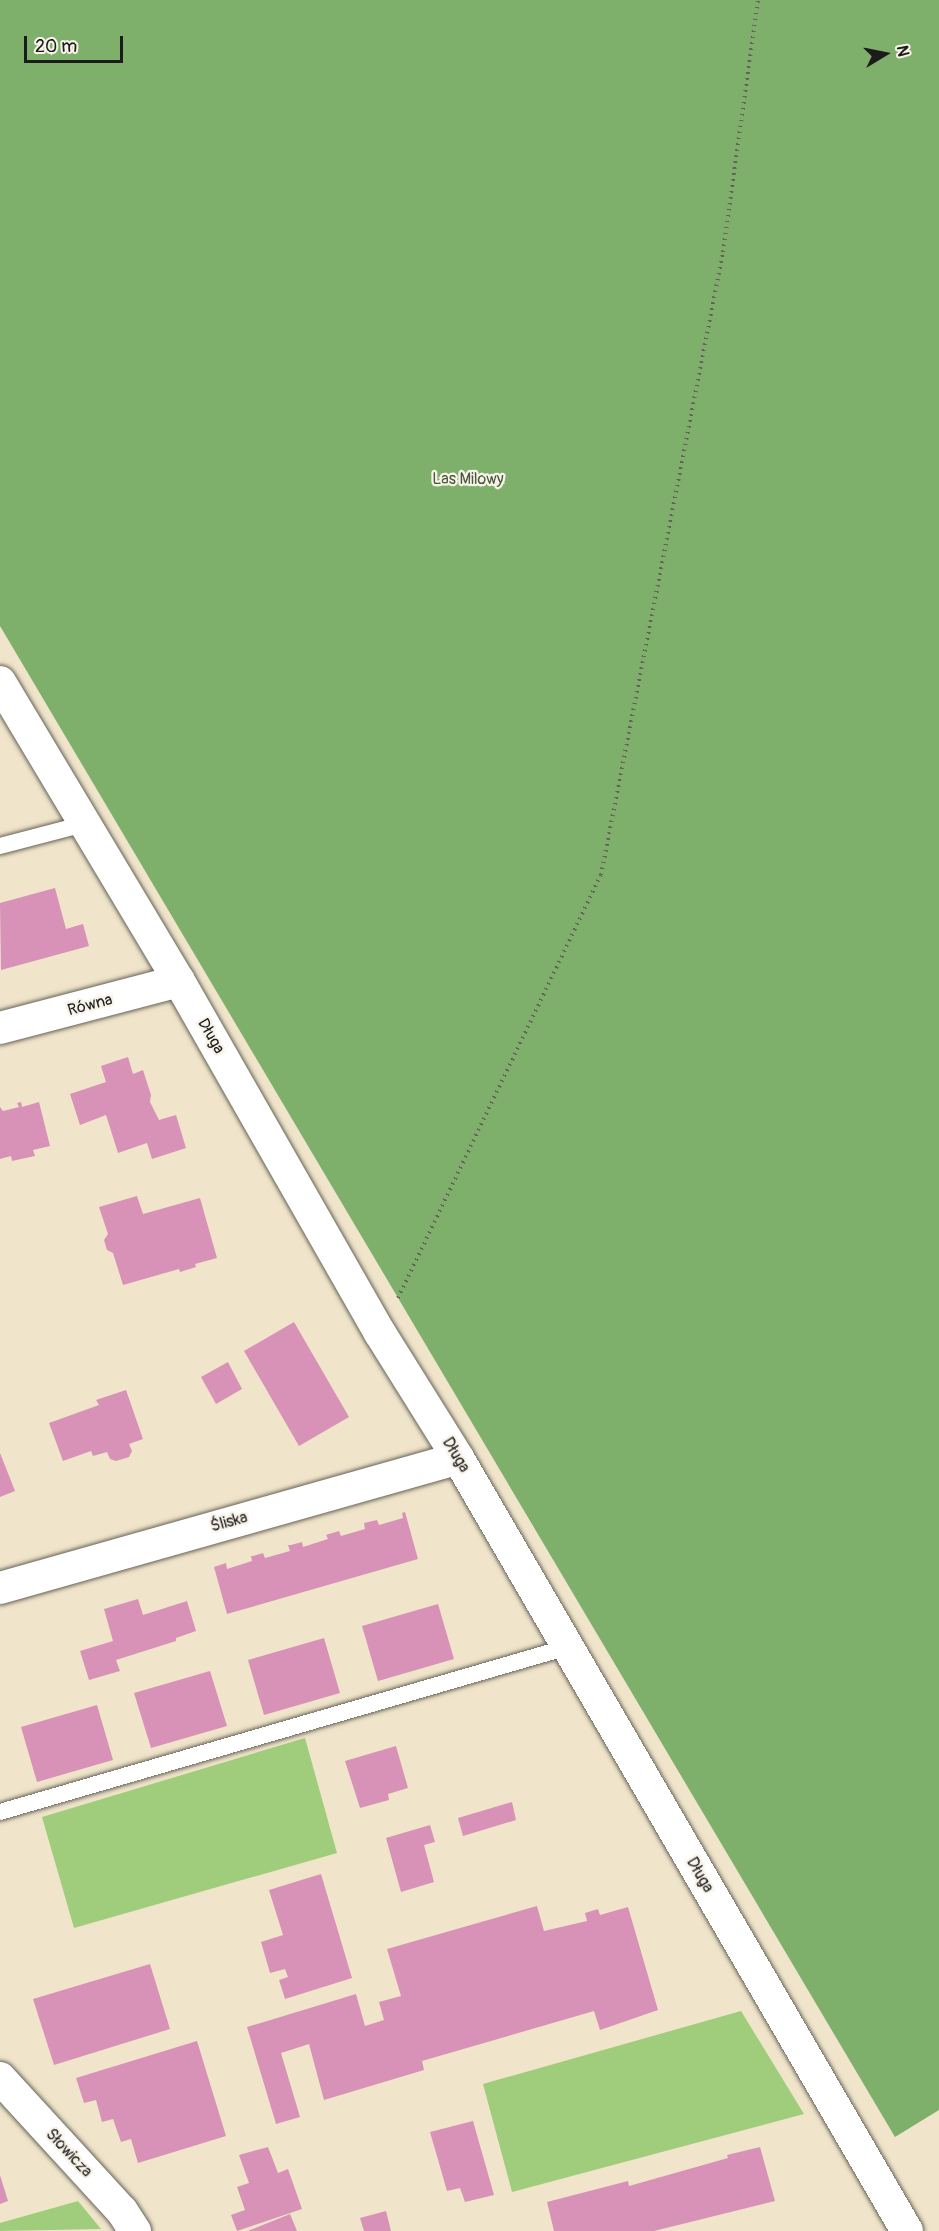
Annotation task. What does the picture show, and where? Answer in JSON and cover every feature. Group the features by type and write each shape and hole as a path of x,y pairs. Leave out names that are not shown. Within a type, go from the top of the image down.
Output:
{"street":[{"name":"Długa","path":"0,682 179,981 380,1333 458,1458 907,2231"},
{"name":"Równa","path":"0,1028 179,981"},
{"name":"Śliska","path":"0,1588 458,1458"},
{"name":"Słowicza","path":"0,2078 122,2211 135,2231"}],"lane":[{"path":"0,846 84,824"},
{"path":"0,1812 568,1647"}],"path":[{"path":"380,1333 601,875 723,252 758,0"}],"green space":[{"name":"Las Milowy","path":"0,0 939,0 939,2110 895,2137 0,626"},
{"path":"305,1738 337,1853 74,1928 42,1817"},
{"path":"741,2011 804,2114 512,2192 483,2084"},
{"path":"78,2201 101,2229 0,2231 0,2223"}],"building":[{"path":"55,888 66,929 83,924 89,946 1,970 0,903"},
{"path":"128,1057 133,1074 143,1070 151,1095 150,1102 159,1120 176,1115 186,1148 152,1159 147,1143 118,1153 106,1115 80,1125 70,1094 106,1082 101,1066"},
{"path":"21,1102 22,1107 39,1102 50,1146 33,1150 35,1156 12,1161 11,1156 0,1159 0,1107 3,1111 19,1107 17,1103"},
{"path":"137,1196 143,1214 200,1198 217,1258 195,1264 196,1267 180,1272 179,1269 123,1285 113,1253 107,1250 104,1240 108,1234 99,1207"},
{"path":"294,1322 349,1417 299,1446 244,1351"},
{"path":"228,1362 242,1389 216,1404 201,1377"},
{"path":"126,1390 143,1439 129,1444 132,1451 129,1457 116,1461 110,1459 107,1452 93,1456 91,1451 63,1461 49,1423 99,1405 96,1400"},
{"path":"0,1453 15,1491 0,1497"},
{"path":"405,1512 418,1559 227,1614 214,1567 226,1563 227,1569 252,1561 251,1556 263,1553 265,1558 290,1551 288,1545 302,1542 303,1547 328,1539 326,1535 339,1531 341,1536 365,1529 364,1523 377,1520 379,1525 403,1518 402,1513"},
{"path":"138,1599 143,1615 187,1601 196,1631 176,1638 176,1641 116,1660 120,1671 89,1680 80,1651 113,1641 104,1609"},
{"path":"438,1604 454,1659 378,1681 362,1626"},
{"path":"324,1638 340,1693 264,1715 248,1660"},
{"path":"210,1671 227,1726 151,1748 134,1693"},
{"path":"97,1705 113,1760 37,1782 21,1727"},
{"path":"396,1746 408,1788 388,1794 389,1800 360,1808 345,1761"},
{"path":"512,1802 516,1820 463,1836 458,1818"},
{"path":"430,1825 435,1842 424,1845 434,1882 401,1892 386,1838"},
{"path":"321,1874 352,1978 285,1999 279,1980 288,1977 285,1969 270,1973 261,1942 283,1935 269,1890"},
{"path":"537,1906 544,1931 587,1921 585,1913 598,1909 600,1915 628,1907 658,2010 600,2030 594,2011 422,2061 424,2070 324,2100 309,2044 281,2053 300,2117 276,2124 247,2027 356,1994 365,2026 384,2020 379,2002 401,1996 387,1949"},
{"path":"150,1964 170,2029 54,2065 33,1999"},
{"path":"197,2041 226,2136 138,2163 131,2139 121,2142 113,2119 102,2122 96,2100 84,2103 76,2078"},
{"path":"473,2121 494,2195 465,2202 460,2188 447,2191 430,2132"},
{"path":"268,2147 278,2173 288,2169 302,2209 237,2231 231,2215 245,2210 237,2187 249,2183 239,2155"},
{"path":"760,2147 775,2201 654,2231 554,2231 547,2202 628,2181 629,2186"},
{"path":"0,2175 8,2201 0,2204"},
{"path":"386,2211 391,2231 364,2231 360,2218"},
{"path":"290,2214 297,2231 248,2231"}]}
